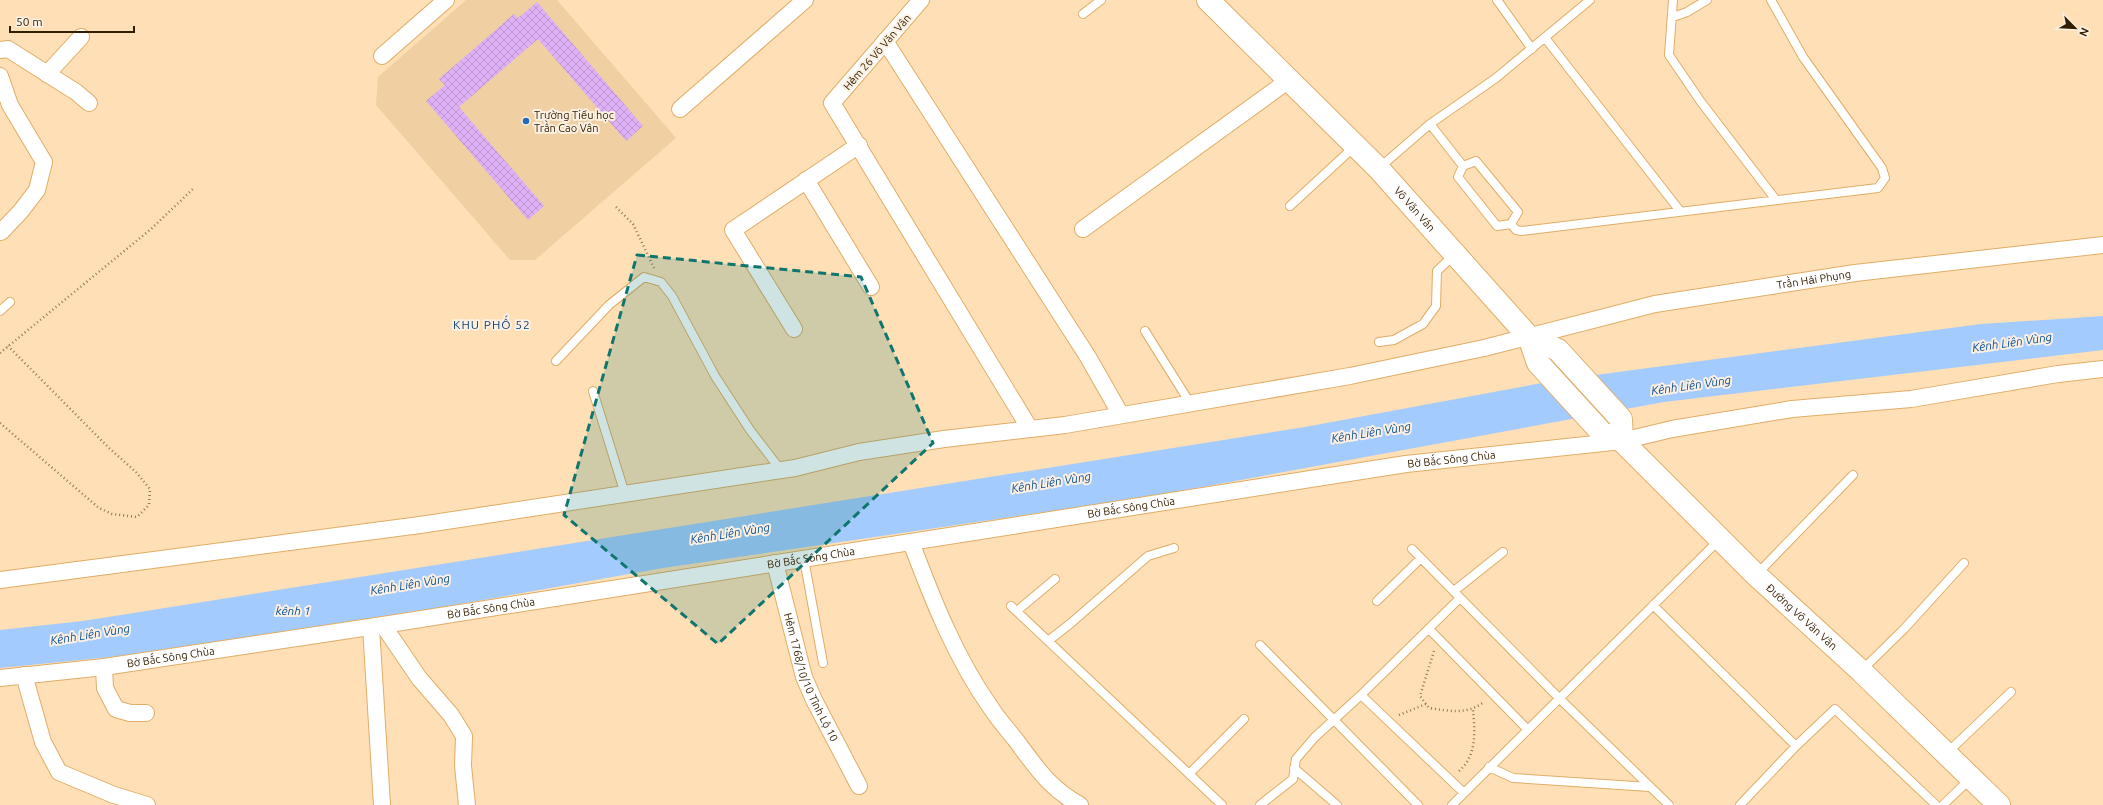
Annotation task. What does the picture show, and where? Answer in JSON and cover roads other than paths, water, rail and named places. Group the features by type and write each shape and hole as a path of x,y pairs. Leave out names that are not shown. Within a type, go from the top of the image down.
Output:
{"street":[{"path":"382,56 446,0"},
{"path":"680,109 805,0"},
{"name":"Hẻm 26 Võ Văn Vân","path":"859,145 832,103 921,0"},
{"name":"Võ Văn Vân","path":"1211,1 1378,168 1454,255 1529,337 1538,363 1602,433"},
{"path":"47,74 81,37"},
{"path":"885,42 1088,357 1121,415"},
{"path":"0,50 8,49 76,92 89,103"},
{"path":"0,76 10,105 44,162 37,190 21,211 1,232"},
{"path":"1083,229 1289,80"},
{"path":"794,329 733,230 859,145 1030,429"},
{"path":"806,180 871,287"},
{"name":"Trần Hải Phụng","path":"0,580 420,525 780,469 867,450 1030,429 1121,415 1350,376 1529,337 1655,304 1855,273 2103,245"},
{"path":"1529,337 1558,350 1621,419 1622,441"},
{"name":"Bờ Bắc Sông Chùa","path":"0,678 104,667 377,626 1406,464 1622,441 1672,429 1792,409 1911,399 2058,374 2103,369"},
{"name":"Đường Võ Văn Vân","path":"1602,433 1622,441 1756,575 1861,671 2000,805"},
{"path":"911,542 930,592 954,646 990,708 1043,777 1078,804"},
{"name":"Hẻm 1768/10/10 Tỉnh Lộ 10","path":"775,563 804,677 814,700 859,786"},
{"path":"377,626 382,805"},
{"path":"377,626 418,678 451,715 464,736 463,766 467,805"},
{"path":"104,667 105,688 116,708 130,714 146,713"},
{"path":"24,675 43,742 59,772 114,795 147,805"}],"lane":[{"path":"1083,14 1101,0"},
{"path":"1497,0 1532,49"},
{"path":"1378,168 1430,124 1496,78 1590,0"},
{"path":"1672,0 1673,17 1669,55 1701,102 1776,200"},
{"path":"1673,17 1687,12 1707,0"},
{"path":"1511,224 1516,230 1522,230 1878,188 1885,178 1882,168 1803,57 1771,0"},
{"path":"1546,38 1680,211"},
{"path":"1430,124 1463,166"},
{"path":"1290,206 1355,146"},
{"path":"1476,161 1481,167 1518,212 1511,224 1497,226 1458,178 1463,166 1476,161"},
{"path":"1379,342 1394,340 1423,324 1436,306 1436,271 1454,255"},
{"path":"556,361 609,305 644,277 661,282 672,296 715,376 750,430 780,469"},
{"path":"0,311 10,302"},
{"path":"1144,331 1190,404"},
{"path":"593,391 625,494"},
{"path":"1756,575 1853,476"},
{"path":"1452,805 1720,540"},
{"path":"1048,641 1148,556 1174,548"},
{"path":"1412,549 1669,805"},
{"path":"1454,591 1503,552"},
{"path":"1377,600 1421,558"},
{"path":"804,559 823,663"},
{"path":"1861,671 1904,629 1964,563"},
{"path":"1055,579 1014,609 1190,773 1222,805"},
{"path":"1260,805 1293,779 1296,759 1315,737 1361,695 1460,598"},
{"path":"1653,605 1796,746"},
{"path":"1429,629 1528,730"},
{"path":"1260,645 1335,719 1418,805"},
{"path":"1946,753 2011,692"},
{"path":"1361,695 1464,793"},
{"path":"1740,805 1796,746 1835,709 1936,805"},
{"path":"1190,773 1244,719"},
{"path":"1489,767 1513,778 1650,786"},
{"path":"1294,768 1337,805"},
{"path":"1943,805 1971,777"}],"water":[{"name":"kênh 1","path":"2103,316 2103,350 1664,402 1148,497 663,568 291,634 130,655 0,668 0,630 83,621 1305,427 1558,380 1981,324"}],"place":[{"name":"Trường Tiểu học Trần Cao Vân","path":"526,121"}],"district":[{"name":"KHU PHỐ 52","path":"492,324"}],"water label":[{"name":"Kênh Liên Vùng","path":"2012,342"},
{"name":"Kênh Liên Vùng","path":"1691,385"},
{"name":"Kênh Liên Vùng","path":"1371,432"},
{"name":"Kênh Liên Vùng","path":"1051,482"},
{"name":"Kênh Liên Vùng","path":"730,533"},
{"name":"Kênh Liên Vùng","path":"410,584"},
{"name":"Kênh Liên Vùng","path":"90,634"}]}
